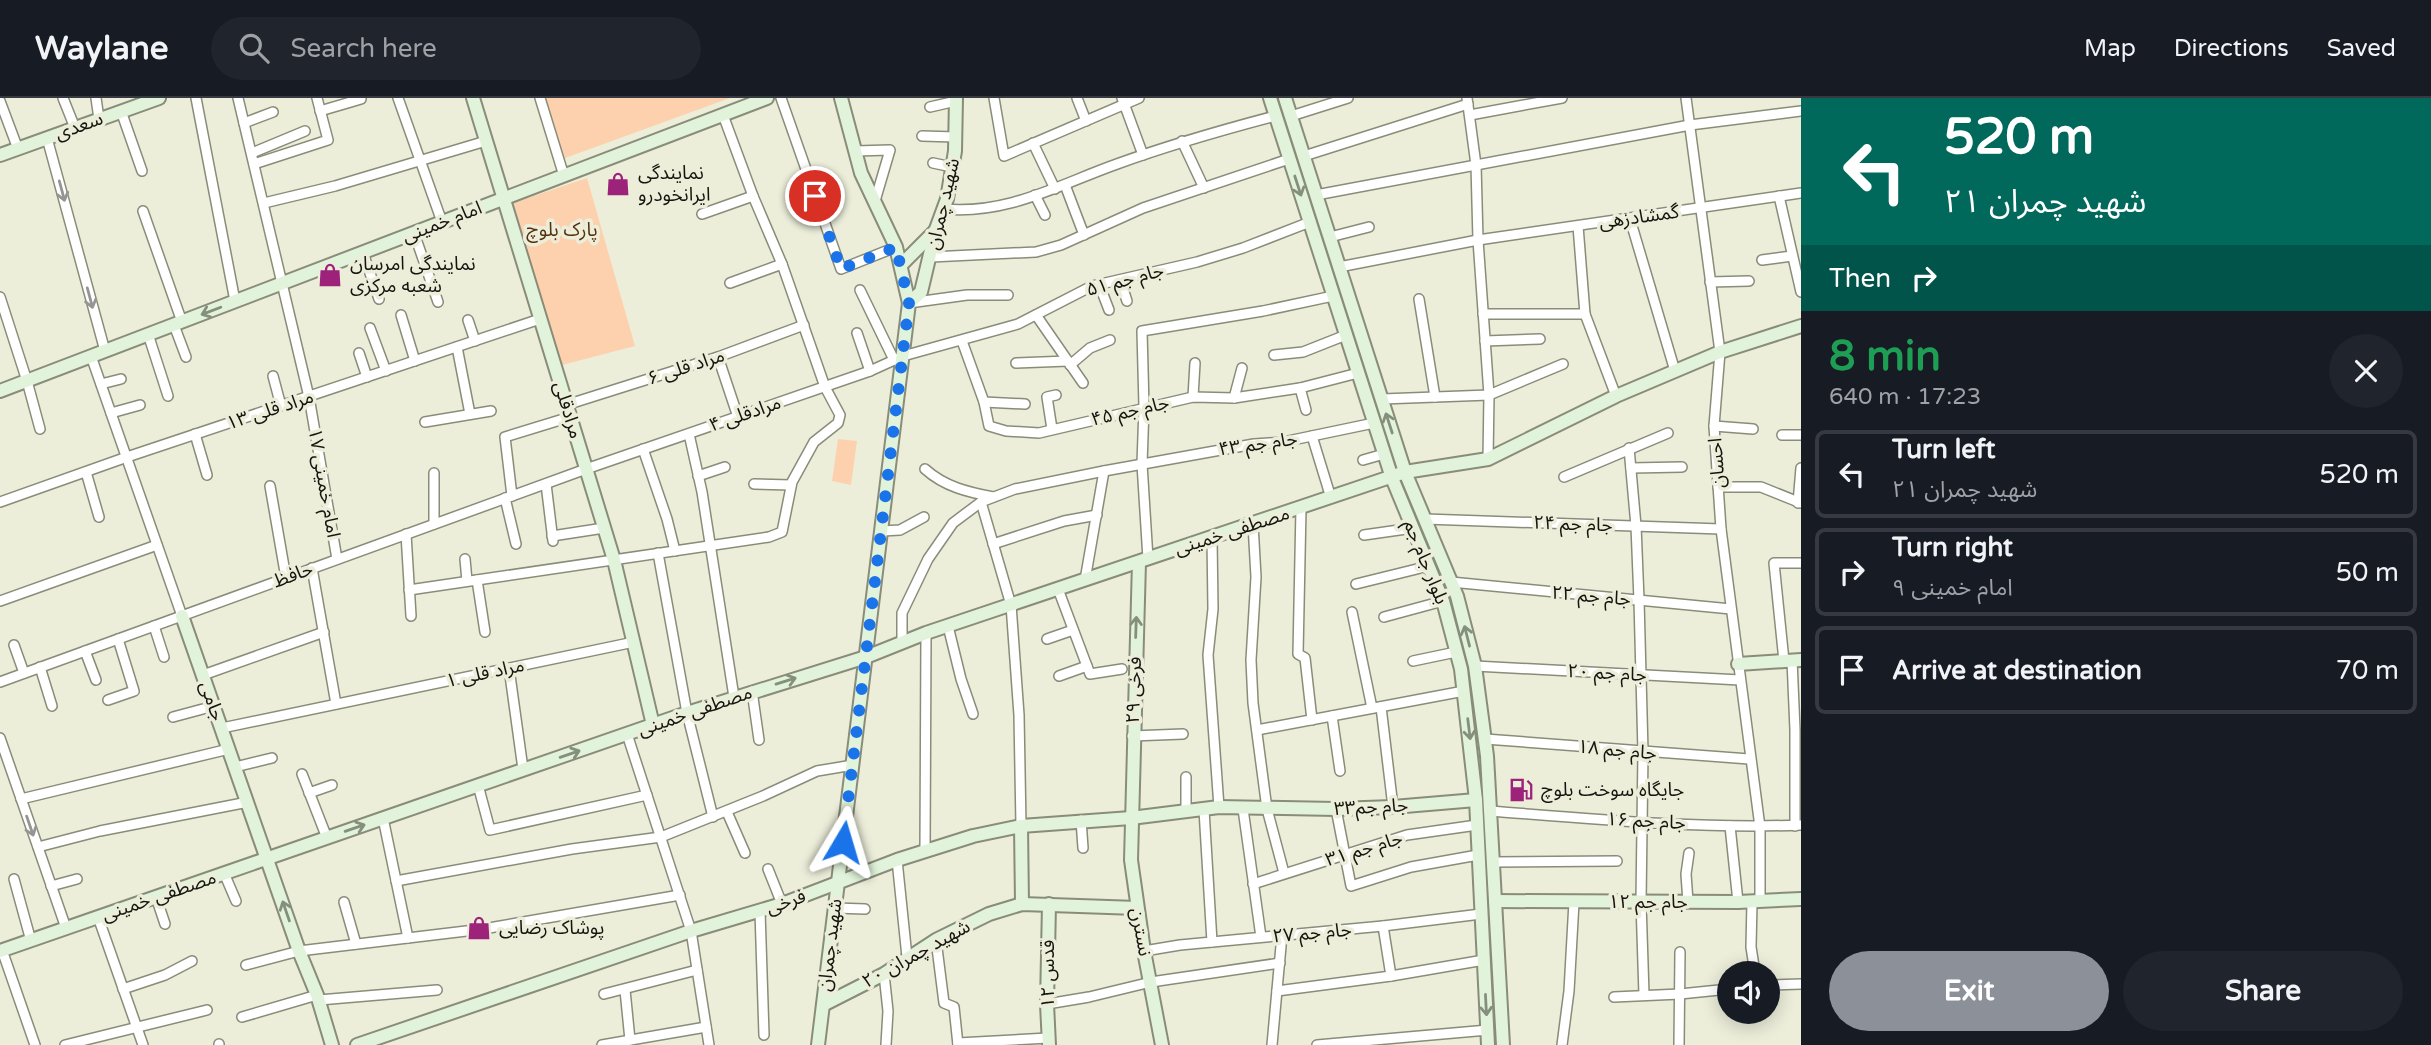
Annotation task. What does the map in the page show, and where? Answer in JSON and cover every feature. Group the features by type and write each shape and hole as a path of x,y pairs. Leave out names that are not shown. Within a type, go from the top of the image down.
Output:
{"street":[{"path":"63,98 75,128"},
{"path":"96,98 99,119"},
{"path":"196,98 235,301"},
{"name":"امام خمینی ۱۷","path":"238,98 309,397 337,559"},
{"path":"254,164 328,140 317,98"},
{"path":"398,98 442,222"},
{"name":"مرادقلی","path":"472,98 614,560 653,725"},
{"path":"540,98 564,176"},
{"name":"امام خمینی","path":"0,391 767,98"},
{"path":"781,98 841,269 896,247"},
{"name":"شهید چمران","path":"818,1045 882,531 899,358 909,303 902,264 861,173 841,98"},
{"path":"994,98 1004,156 1086,121 1123,101 1139,98"},
{"path":"1077,98 1086,121"},
{"name":"بلوار جام جم","path":"1270,98 1392,478 1443,601 1461,669 1476,800 1488,1045"},
{"name":"بلوار جام جم","path":"1285,98 1405,472 1457,596 1475,667 1485,739 1503,1045"},
{"path":"1291,116 1348,98"},
{"path":"1470,115 1532,101 1562,98"},
{"name":"احسان","path":"1686,98 1720,352 1714,426 1721,529 1760,827 1751,947 1753,961"},
{"name":"سعدی","path":"0,155 151,99"},
{"path":"320,111 360,99"},
{"path":"930,107 956,99"},
{"name":"شهید چمران","path":"909,303 921,292 953,167 956,99"},
{"path":"0,101 18,149"},
{"path":"1123,101 1143,155"},
{"path":"1304,156 1468,101 1476,165 1478,240 1489,395 1488,459"},
{"path":"121,111 142,171"},
{"path":"1316,195 1690,125 1801,111"},
{"path":"244,123 273,112"},
{"path":"409,590 769,537 782,532 792,485 814,442 838,423 840,415 825,387 782,264 723,115"},
{"path":"943,209 968,211 1002,206 1182,141 1275,116"},
{"path":"252,153 305,131"},
{"path":"922,136 956,136"},
{"path":"47,138 105,351"},
{"path":"264,203 335,186 486,141"},
{"path":"1182,141 1204,188"},
{"path":"1033,144 1055,189"},
{"path":"855,151 890,150 875,201"},
{"path":"931,257 1036,253 1061,246 1143,208 1289,159"},
{"path":"933,163 953,167"},
{"path":"1065,185 1084,235"},
{"name":"گمشادزهی","path":"1339,267 1478,240 1801,193"},
{"path":"1035,195 1045,215"},
{"path":"702,214 753,196"},
{"path":"1779,197 1801,292"},
{"path":"143,211 186,357"},
{"path":"1630,219 1675,371"},
{"name":"جام جم ۵۱","path":"899,358 1018,324 1073,294 1099,284 1197,262 1244,248 1310,222"},
{"path":"1578,226 1585,314 1616,396"},
{"path":"1330,237 1369,227"},
{"path":"902,264 936,229"},
{"path":"414,233 438,302"},
{"path":"363,253 379,299"},
{"path":"1762,260 1792,256"},
{"path":"730,283 782,264"},
{"path":"1121,279 1127,301"},
{"path":"1710,282 1749,281"},
{"path":"1099,284 1109,310"},
{"path":"860,290 899,358"},
{"path":"909,303 967,295 1008,295"},
{"path":"1143,561 1142,331 1334,296"},
{"path":"0,297 40,429"},
{"path":"1419,299 1436,397"},
{"path":"1483,314 1585,314"},
{"path":"401,315 415,361"},
{"path":"1036,315 1083,383"},
{"name":"مراد قلی ۱۳","path":"0,502 540,319"},
{"path":"468,320 475,341"},
{"name":"مراد قلی ۶","path":"509,497 505,437 568,411 804,325"},
{"path":"1405,472 1488,459 1616,396 1720,352 1801,326"},
{"path":"370,328 386,371"},
{"path":"857,333 870,372"},
{"path":"148,334 169,396"},
{"path":"1274,355 1303,352 1346,335"},
{"path":"1485,341 1540,338"},
{"path":"1016,363 1069,363 1090,348 1110,340"},
{"name":"جام جم ۴۵","path":"962,341 984,401 989,426 1006,431 1039,433 1193,397 1234,398 1300,388 1358,373"},
{"path":"457,347 470,414"},
{"path":"359,353 367,377"},
{"name":"جامی","path":"91,356 299,951 318,997 332,1045"},
{"path":"718,357 738,417"},
{"name":"مرادقلی ۴","path":"586,469 870,372 899,358"},
{"path":"1193,397 1195,363"},
{"path":"1382,399 1489,395 1563,364"},
{"path":"1234,398 1242,368"},
{"path":"273,376 281,406"},
{"path":"101,384 121,379"},
{"path":"1300,388 1306,410"},
{"path":"1052,429 1046,397 1056,395"},
{"path":"984,401 1025,404"},
{"path":"111,413 140,405"},
{"path":"425,422 491,411"},
{"name":"جام جم ۴۳","path":"902,642 902,613 928,559 953,523 981,502 1015,489 1104,471 1254,444 1283,442 1374,423"},
{"path":"1714,426 1753,429"},
{"path":"1564,477 1668,433"},
{"path":"195,434 207,475"},
{"path":"689,434 734,697"},
{"path":"1782,435 1801,435"},
{"path":"1312,436 1331,498"},
{"path":"1629,448 1639,600 1644,995"},
{"path":"643,449 675,551"},
{"path":"1363,460 1384,454"},
{"path":"698,476 725,467"},
{"path":"1630,468 1682,467"},
{"path":"1718,487 1761,486 1799,503 1801,468"},
{"name":"حافظ","path":"0,682 586,469"},
{"path":"925,469 939,481 962,491 993,498"},
{"path":"1085,580 1104,471"},
{"path":"86,472 99,517"},
{"name":"مصطفی خمینی","path":"1,951 687,713 866,657 926,633 1405,472"},
{"path":"434,473 434,524"},
{"path":"546,484 553,538 604,528"},
{"path":"754,484 792,485"},
{"path":"270,486 286,578"},
{"path":"509,497 516,544"},
{"path":"981,502 1011,605 1019,715 1022,904"},
{"path":"1301,508 1298,654 1304,659 1312,720"},
{"path":"993,544 1064,521 1097,515"},
{"path":"882,531 900,530 924,517"},
{"name":"جام جم ۲۴","path":"1425,519 1721,529"},
{"path":"1253,524 1256,578 1251,660 1253,703 1267,809 1284,873"},
{"path":"1364,535 1413,528"},
{"path":"406,534 411,616"},
{"path":"1212,538 1213,609 1208,655 1219,807"},
{"path":"0,588 2,600 158,545"},
{"path":"658,553 687,713 713,817"},
{"path":"465,559 485,632"},
{"name":"فرخی ۲۹","path":"1130,818 1132,736 1143,561"},
{"path":"1798,826 1793,660 1774,563 1801,563"},
{"path":"1356,584 1429,566"},
{"path":"312,568 336,704"},
{"name":"جام جم ۲۲","path":"1451,582 1731,609"},
{"path":"1058,589 1090,674 1122,669"},
{"path":"1384,617 1443,601"},
{"path":"1352,612 1377,708 1393,807"},
{"path":"154,626 164,657"},
{"path":"948,626 973,714"},
{"path":"1046,639 1073,630"},
{"path":"203,675 324,632"},
{"path":"925,851 926,633"},
{"path":"108,700 134,691 118,639"},
{"name":"مراد قلی ۱","path":"222,728 634,642"},
{"path":"14,645 24,673"},
{"path":"85,651 96,680"},
{"path":"1413,662 1456,652"},
{"path":"1738,664 1793,660"},
{"path":"1059,676 1087,666"},
{"path":"40,667 52,706"},
{"path":"1461,669 1475,667"},
{"name":"جام جم ۲۰","path":"1475,667 1740,680"},
{"path":"509,668 523,769"},
{"path":"752,691 759,740"},
{"path":"1256,730 1464,691"},
{"path":"173,717 214,706"},
{"path":"1332,716 1340,771"},
{"path":"627,734 691,931 709,1045"},
{"path":"1132,736 1183,734"},
{"path":"0,738 66,928"},
{"name":"جام جم ۱۸","path":"1485,739 1749,759"},
{"path":"21,799 229,749"},
{"path":"235,767 272,758"},
{"path":"397,881 572,849 661,837 727,812 817,771 852,765"},
{"path":"302,774 327,838"},
{"path":"1186,777 1186,811"},
{"path":"309,793 332,785"},
{"path":"478,785 490,830 647,796"},
{"name":"جام جم۳۳","path":"1267,809 1336,810 1476,800"},
{"path":"38,847 100,831 248,802"},
{"name":"فرخی","path":"357,1045 691,931 782,904 897,860 973,836 1021,826 1130,818 1219,807 1267,809"},
{"path":"1243,809 1261,937"},
{"path":"1204,810 1212,942"},
{"path":"1336,810 1350,886 1411,867 1478,855"},
{"name":"جام جم ۱۶","path":"1490,811 1642,822 1798,826"},
{"path":"727,812 744,853"},
{"path":"383,818 408,938"},
{"name":"نسترن","path":"1130,818 1130,860 1143,951 1162,1045"},
{"path":"1081,820 1083,848"},
{"name":"جام جم ۳۱","path":"1253,884 1407,835 1477,825"},
{"path":"1730,826 1738,902"},
{"path":"1688,902 1686,874 1689,853"},
{"path":"897,860 907,957"},
{"path":"1493,862 1617,860"},
{"path":"768,869 782,904"},
{"path":"225,873 236,901"},
{"path":"14,879 31,941"},
{"path":"51,886 77,879"},
{"path":"246,965 299,951 483,929 680,895"},
{"path":"156,897 165,924"},
{"name":"جام جم ۱۲","path":"1495,901 1756,902 1801,899"},
{"path":"344,902 356,944"},
{"path":"1562,1045 1569,992 1574,902"},
{"name":"شهید چمران ۲۰","path":"823,1005 884,974 936,940 989,914 1022,904 1137,908"},
{"name":"قدس ۱۲","path":"1049,904 1049,1042"},
{"path":"835,908 865,909"},
{"path":"760,911 764,1035"},
{"name":"جام جم ۲۷","path":"1143,951 1481,914"},
{"path":"98,917 144,1045"},
{"path":"1383,926 1391,976"},
{"path":"1272,1045 1282,935"},
{"path":"936,940 944,1003 954,1007 958,1044 1049,1042"},
{"path":"1,951 35,1045"},
{"path":"1679,1045 1680,952"},
{"path":"1277,991 1484,960"},
{"path":"123,989 165,975 192,961"},
{"path":"1047,1004 1151,982 1280,963"},
{"path":"604,994 697,970"},
{"path":"884,974 888,1011 886,1045"},
{"path":"1780,985 1801,984"},
{"path":"625,989 630,1040"},
{"path":"242,1017 318,997 437,990"},
{"path":"1614,998 1717,990"},
{"path":"65,1045 208,1010"},
{"path":"603,1045 706,1027"},
{"path":"1317,1045 1488,1030"}],"green space":[{"path":"538,98 730,98 557,161"},
{"name":"پارک بلوچ","path":"587,178 635,346 562,365 513,203"},
{"path":"838,439 857,441 851,485 832,481"}],"place":[{"name":"نمایندگی ایرانخودرو","path":"618,184"},
{"name":"نمایندگی امرسان شعبه مرکزی","path":"330,275"},
{"name":"جایگاه سوخت بلوچ","path":"1521,790"},
{"name":"پوشاک رضایی","path":"479,928"}],"route":[{"path":"815,196 841,269 896,247 909,303 843,842"}]}
